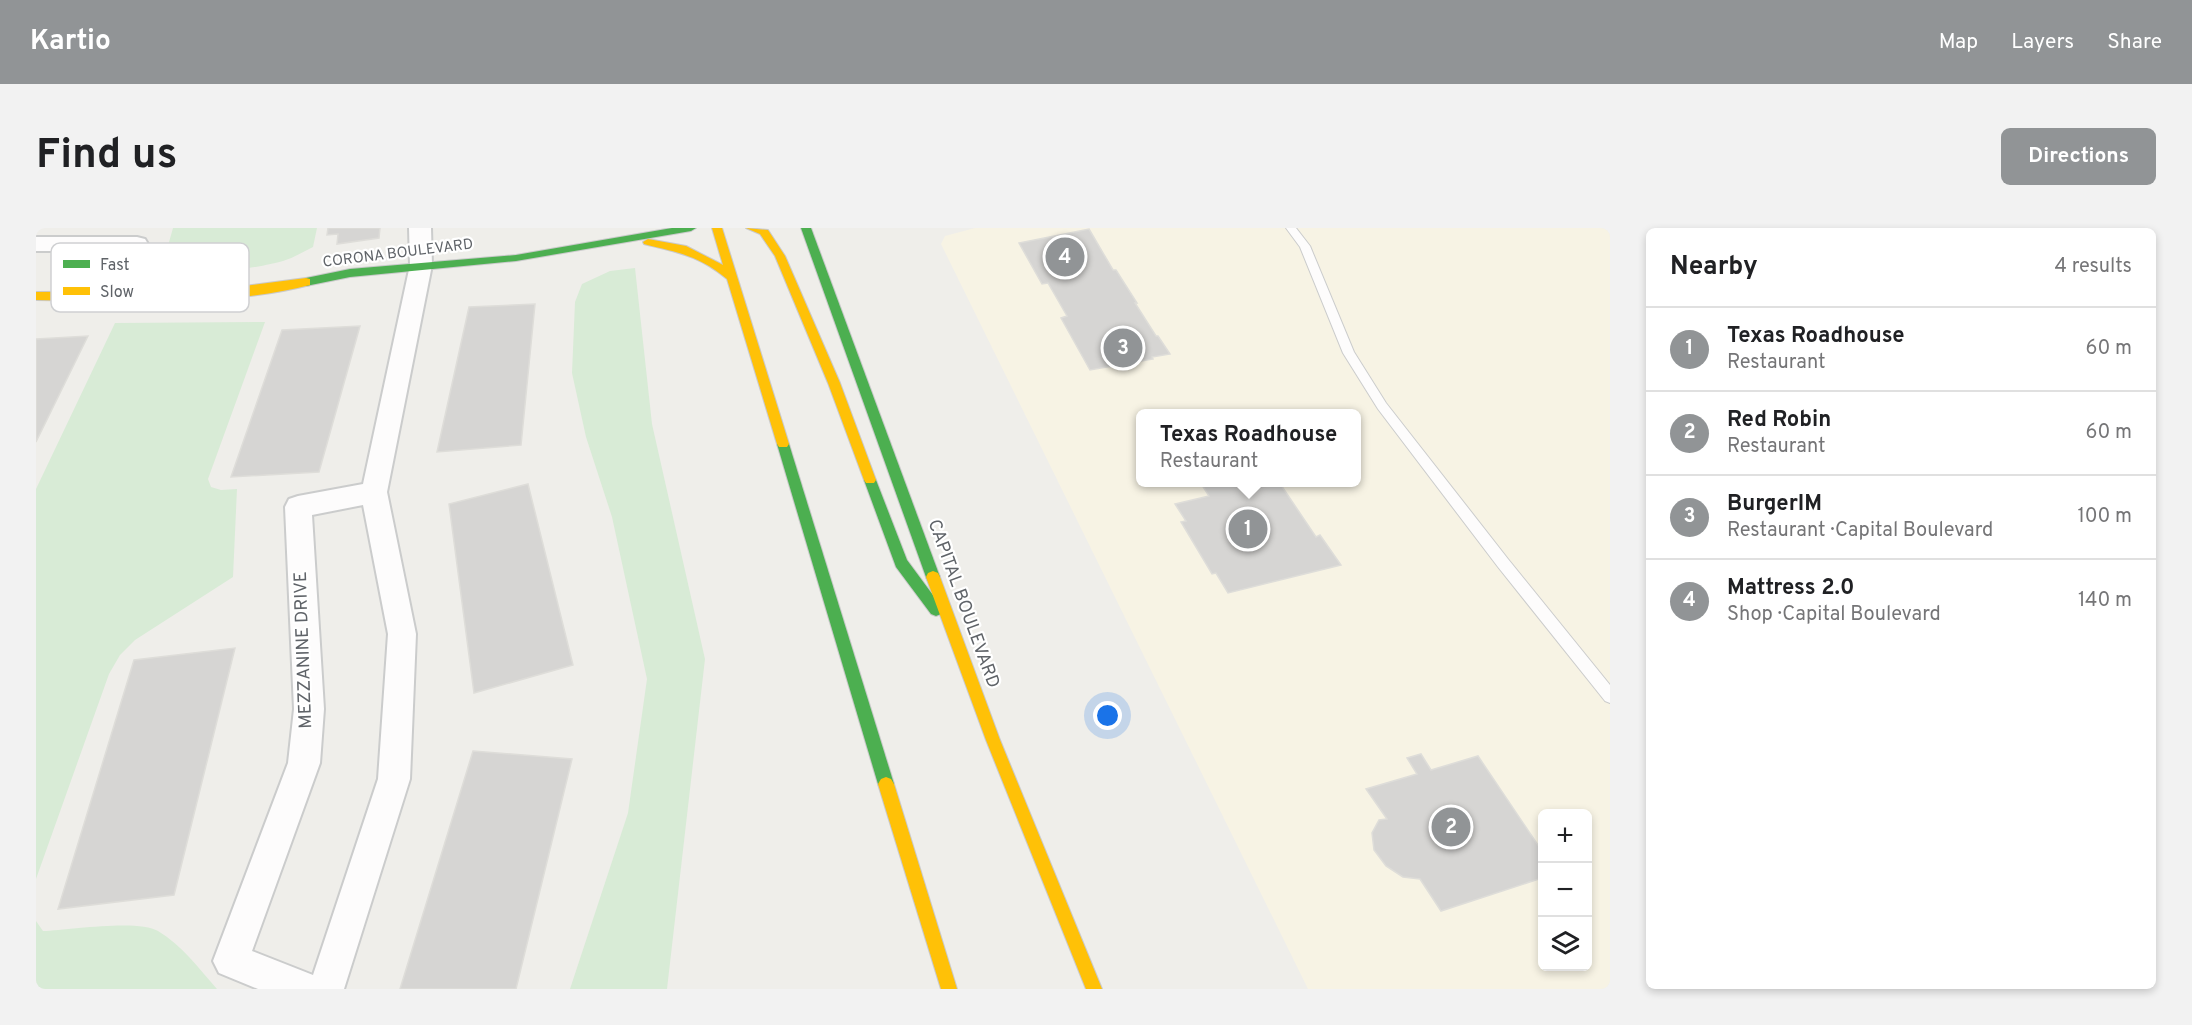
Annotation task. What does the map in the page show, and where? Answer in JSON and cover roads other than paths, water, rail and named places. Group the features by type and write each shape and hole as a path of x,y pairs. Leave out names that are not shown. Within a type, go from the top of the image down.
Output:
{"main road":[{"name":"CORONA BOULEVARD","path":"249,292 350,273 516,258 691,228"},
{"path":"717,228 949,989"},
{"path":"751,228 765,232 780,256 834,383 901,563 957,638"},
{"name":"CAPITAL BOULEVARD","path":"806,228 993,740 1094,989"},
{"name":"CORONA BOULEVARD","path":"620,240 676,245 713,262 732,277"},
{"name":"CORONA BOULEVARD","path":"36,296 51,296"}],"street":[{"path":"326,989 394,779 402,634 374,492 421,265 420,228"},
{"name":"MEZZANINE DRIVE","path":"304,989 231,961 304,764 309,709 298,507 374,492"}],"lane":[{"path":"1291,228 1305,246 1349,353 1382,406 1503,563 1610,696"}],"place":[{"name":"Mattress 2.0","path":"1065,257"},
{"name":"BurgerIM","path":"1123,348"},
{"name":"Texas Roadhouse","path":"1248,529"},
{"name":"Red Robin","path":"1451,827"}]}
